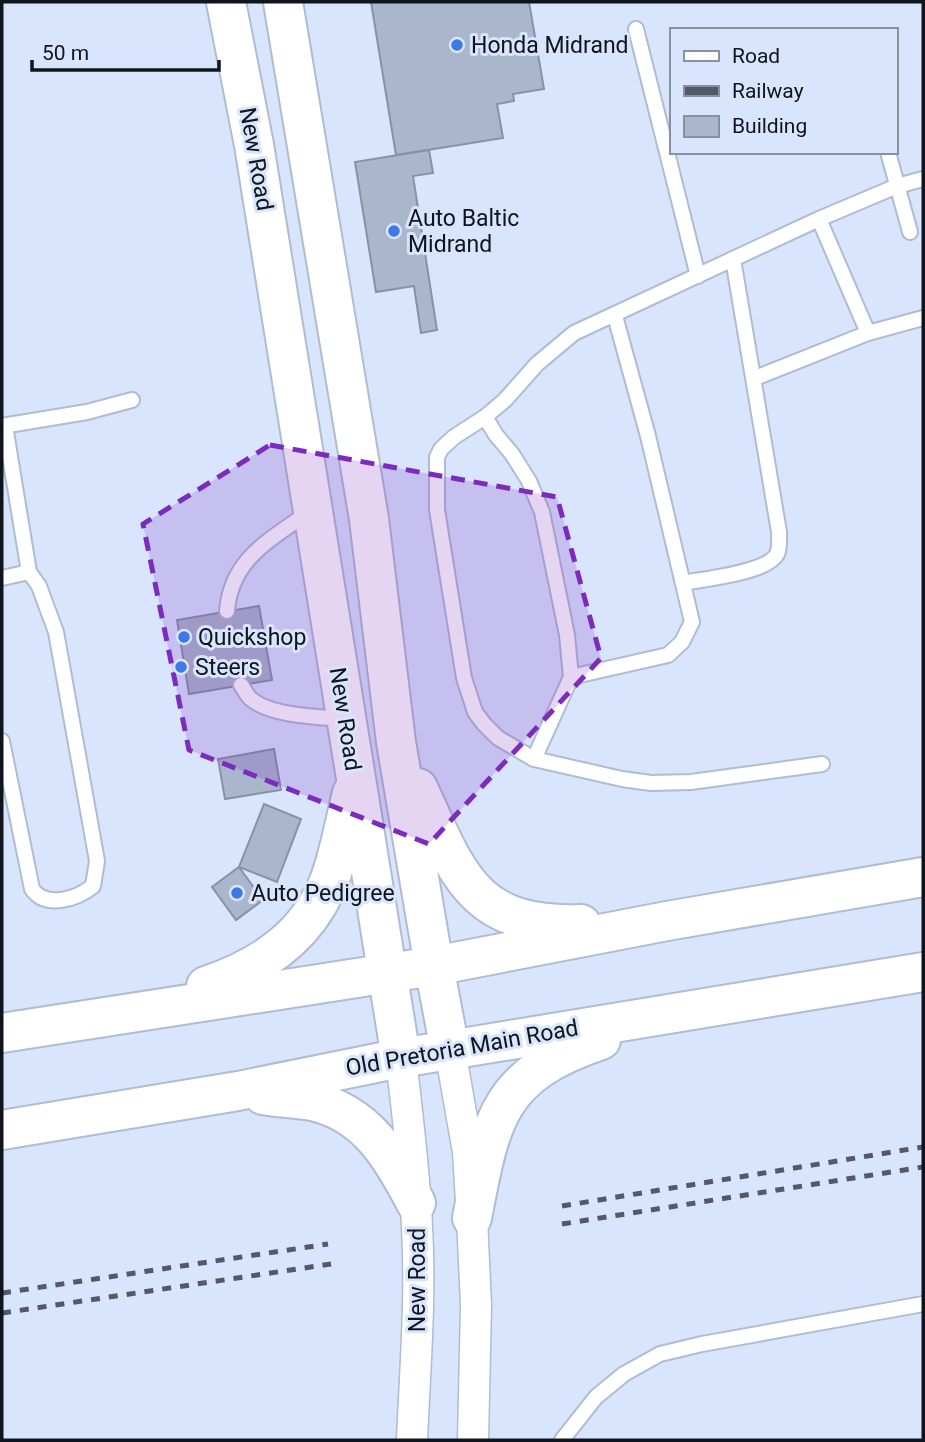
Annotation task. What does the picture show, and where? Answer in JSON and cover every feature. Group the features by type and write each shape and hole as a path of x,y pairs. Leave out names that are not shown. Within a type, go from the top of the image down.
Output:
{"main road":[{"name":"New Road","path":"226,2 254,145 401,1058"},
{"name":"New Road","path":"283,2 369,519 396,742 450,1050"},
{"path":"396,742 455,865 469,887 491,906 513,917 550,924 667,921"},
{"path":"108,1017 220,981 257,966 285,944 314,910 330,879 355,781"},
{"path":"2,1034 388,974 667,921 923,877"},
{"name":"Old Pretoria Main Road","path":"2,1130 238,1091 401,1058 923,972"},
{"path":"472,1218 491,1134 499,1113 520,1084 543,1064 584,1046 703,1007"},
{"path":"238,1091 312,1101 335,1108 354,1118 379,1141 416,1203"}],"street":[{"name":"New Road","path":"450,1050 468,1152 472,1218 476,1305 473,1440"},
{"name":"New Road","path":"401,1058 416,1203 419,1299 412,1440"}],"lane":[{"path":"636,29 698,276"},
{"path":"889,154 910,232"},
{"path":"822,764 691,782 651,783 534,759 498,738 475,712 464,678 437,510 436,457 454,437 505,400 537,364 574,333 819,219 897,186 923,179"},
{"path":"819,219 868,333"},
{"path":"682,583 747,571 764,565 777,555 779,532 733,259"},
{"path":"571,677 668,655 682,642 692,622 648,436 615,316"},
{"path":"755,378 868,333 923,318"},
{"path":"2,741 32,889 37,896 51,901 87,891 93,886 97,861 76,738 56,632 39,586 29,572 4,426 87,412 132,400"},
{"path":"485,417 529,481 542,512 568,635 571,677 534,759"},
{"path":"227,611 228,595 236,575 252,553 312,510"},
{"path":"2,578 29,572"},
{"path":"241,685 250,699 267,707 295,714 345,720"},
{"path":"562,1440 596,1396 624,1374 660,1354 923,1304"}],"highlighted area":[{"path":"270,445 557,497 601,658 429,844 189,750 143,524"}],"building":[{"name":"Honda Midrand","path":"371,2 529,2 544,89 513,94 514,101 497,104 503,138 396,155"},
{"name":"Auto Baltic Midrand","path":"429,150 433,173 413,176 437,330 421,333 414,286 376,292 355,162"},
{"path":"259,606 272,680 189,694 177,620"},
{"path":"274,749 281,790 225,799 218,759"},
{"path":"264,804 301,819 277,882 239,867"},
{"path":"239,867 263,900 236,920 212,887"}],"railway":[{"path":"562,1206 923,1147"},
{"path":"562,1224 923,1167"},
{"path":"2,1293 328,1244"},
{"path":"2,1313 331,1264"}],"place":[{"name":"Honda Midrand","path":"457,45"},
{"name":"Auto Baltic Midrand","path":"394,231"},
{"name":"Quickshop","path":"184,637"},
{"name":"Steers","path":"181,667"},
{"name":"Auto Pedigree","path":"237,893"}]}
